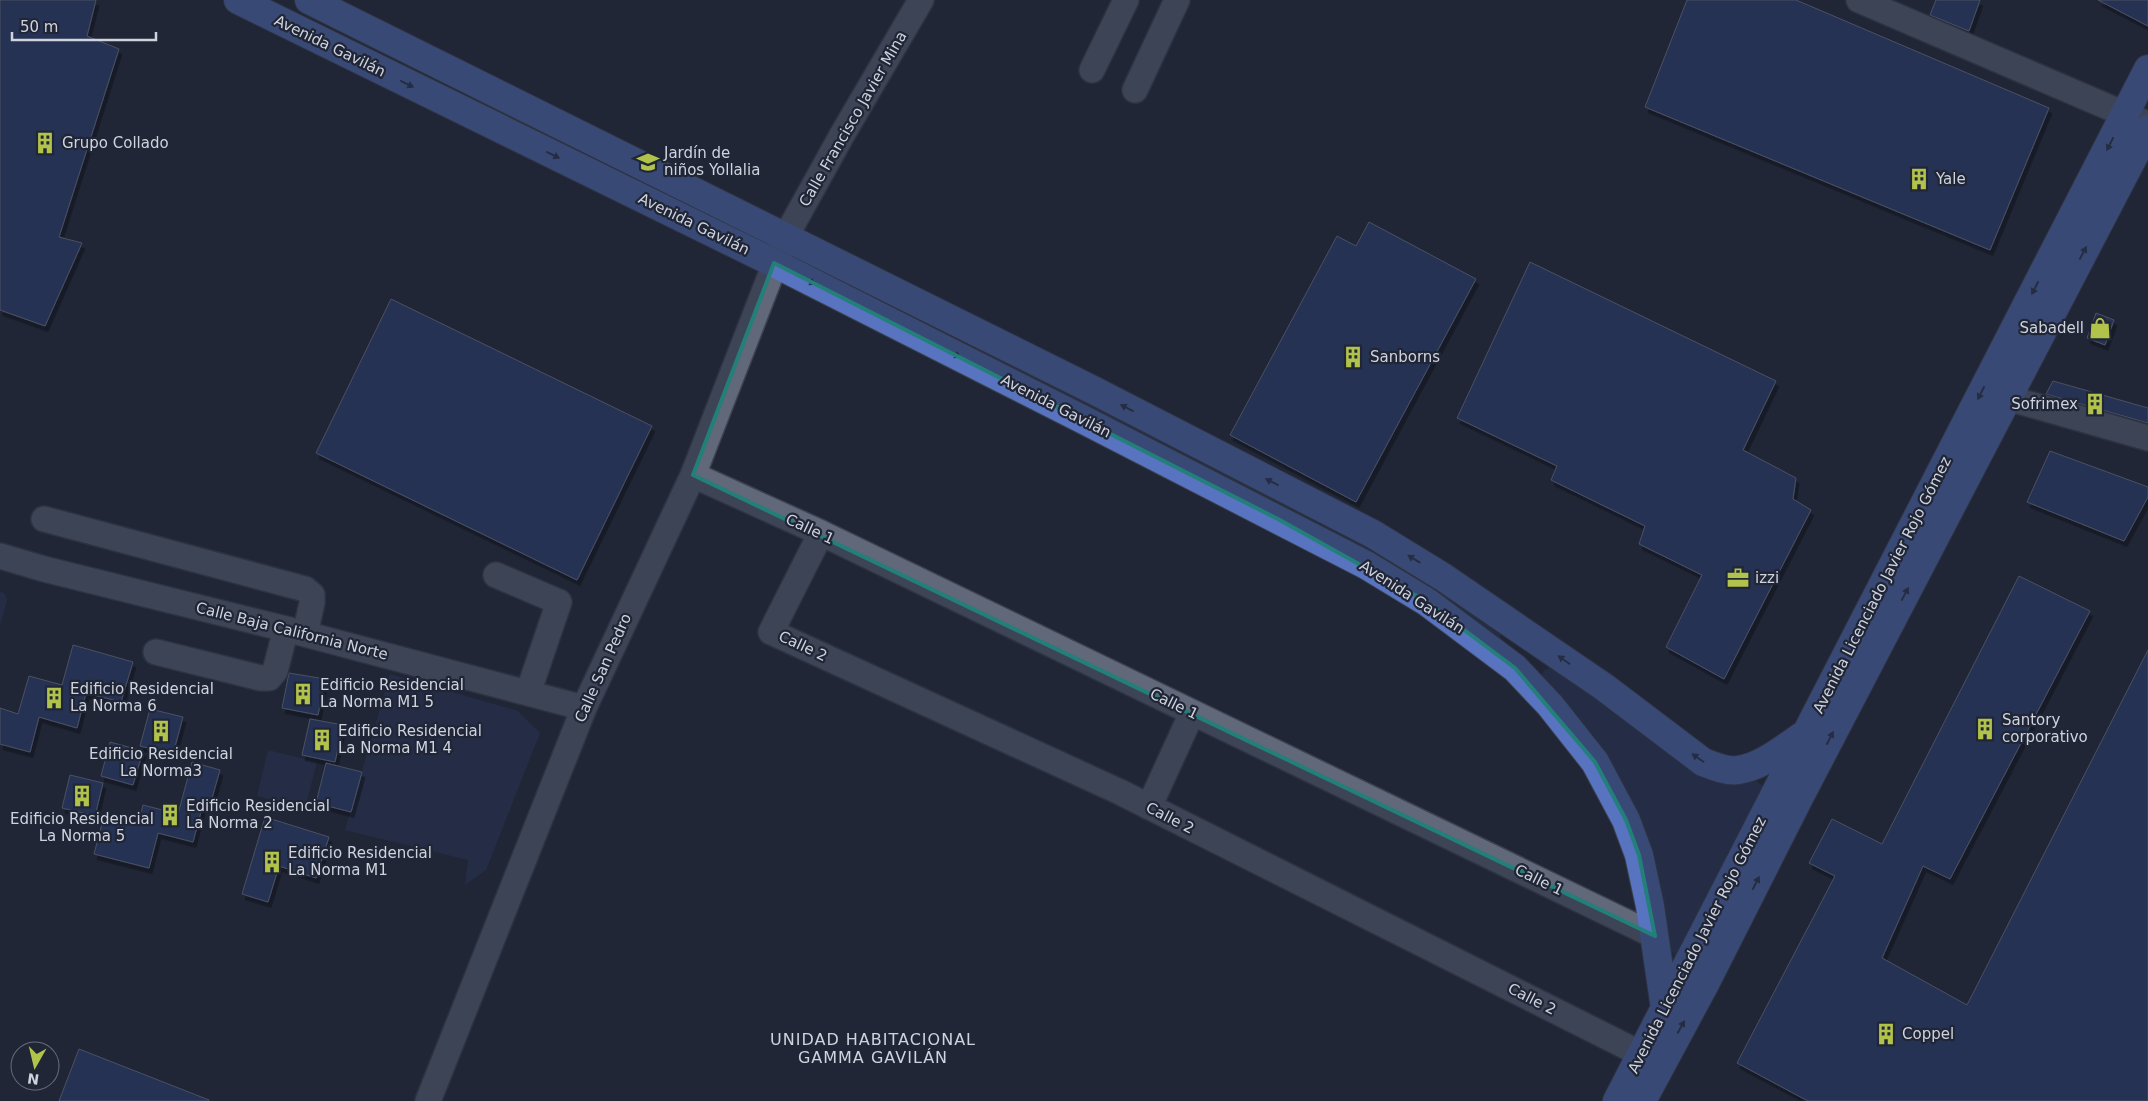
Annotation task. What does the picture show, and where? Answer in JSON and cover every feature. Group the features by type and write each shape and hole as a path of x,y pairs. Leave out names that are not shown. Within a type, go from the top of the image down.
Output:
{"main road":[{"name":"Avenida Gavilán","path":"238,0 774,263 1278,519 1366,565 1426,602 1515,668 1550,705 1595,762 1622,811 1639,855 1655,936 1664,1009"},
{"name":"Avenida Gavilán","path":"309,0 1373,534 1444,577 1604,687 1703,762 1721,768 1738,770"},
{"name":"Avenida Licenciado Javier Rojo Gómez","path":"1787,795 1804,734 2137,119 2148,69"},
{"name":"Avenida Licenciado Javier Rojo Gómez","path":"1617,1101 1651,1059 1787,795 2008,398 2148,129"},
{"path":"1426,602 1444,577"},
{"path":"1515,668 1536,641"},
{"path":"1738,770 1764,760 1804,734"},
{"path":"1738,770 1787,795"},
{"name":"Avenida Licenciado Javier Rojo Gómez","path":"1642,1101 1664,1009 1694,977"}],"street":[{"name":"Calle Francisco Javier Mina","path":"786,238 842,135 922,0"},
{"path":"1092,70 1126,0"},
{"path":"1135,90 1177,0"},
{"path":"1859,0 2137,119"},
{"name":"Calle San Pedro","path":"428,1101 584,708 693,475 774,263 786,238"},
{"path":"2008,398 2148,438"},
{"name":"Calle 1","path":"693,475 820,533 1655,936"},
{"path":"44,519 305,589 312,595 312,603 295,631 275,671 269,678 261,678 156,652"},
{"name":"Calle 2","path":"820,533 771,632 1149,807 1651,1059"},
{"name":"Calle Baja California Norte","path":"0,556 44,569 295,631 584,708"},
{"path":"496,575 559,602 528,693"},
{"path":"1149,807 1192,713"}],"highlighted area":[{"path":"774,263 1278,519 1427,602 1515,668 1595,762 1626,820 1639,855 1655,936 693,475"}],"shaded area":[{"path":"793,252 1363,543 1491,624 1500,632 1501,640 1498,643 791,261"},
{"path":"0,592 4,593 7,600 0,625"},
{"path":"1557,665 1766,787 1676,957 1660,935 1653,879 1539,678 1545,670"},
{"path":"390,674 518,711 540,733 486,870 465,885 468,860 345,830"},
{"path":"268,750 317,762 305,808 257,796"}],"building":[{"name":"Grupo Collado","path":"0,0 96,0 87,36 119,49 59,237 82,243 45,326 0,310"},
{"name":"Yale","path":"1687,0 1796,0 2049,108 1990,250 1645,107"},
{"path":"1936,0 1980,0 1969,31 1930,15"},
{"path":"2098,0 2148,0 2148,26"},
{"name":"Sanborns","path":"1369,222 1476,279 1356,502 1230,435 1337,236 1356,246"},
{"path":"1530,262 1776,381 1743,450 1796,478 1793,499 1811,510 1724,679 1666,647 1702,575 1639,544 1645,526 1551,480 1557,466 1457,418"},
{"path":"391,299 652,426 577,580 316,453"},
{"path":"2096,313 2114,320 2105,345 2087,338"},
{"name":"Sofrimex","path":"2053,381 2148,408 2148,423 2046,394"},
{"path":"2050,451 2148,487 2148,497 2124,541 2027,502"},
{"path":"2019,576 2090,611 1950,879 1923,866 1882,958 1967,1005 2148,650 2148,1101 1808,1101 1737,1063 1835,876 1809,863 1832,819 1882,844"},
{"name":"Edificio Residencial La Norma 6","path":"73,645 133,662 121,702 86,693 77,728 39,717 30,752 0,744 0,708 18,714 29,676 62,685"},
{"name":"Edificio Residencial La Norma M1 5","path":"289,673 325,679 318,715 282,708"},
{"name":"Edificio Residencial La Norma3","path":"150,709 183,717 173,754 140,746"},
{"name":"Edificio Residencial La Norma M1 4","path":"310,719 343,725 335,762 302,755"},
{"path":"110,742 143,751 133,785 101,776"},
{"name":"Edificio Residencial La Norma 2","path":"192,762 220,770 210,805 203,804 193,842 158,833 149,868 94,854 104,816 138,825 143,805 178,814"},
{"path":"326,763 362,772 351,812 316,803"},
{"name":"Edificio Residencial La Norma 5","path":"70,775 103,783 95,816 62,808"},
{"name":"Edificio Residencial La Norma M1","path":"265,817 329,837 316,878 279,866 268,902 242,894"},
{"path":"79,1049 209,1100 209,1101 59,1101"}],"place":[{"name":"Grupo Collado","path":"45,143"},
{"name":"Jardín de niños Yollalia","path":"648,162"},
{"name":"Yale","path":"1919,179"},
{"name":"Sabadell","path":"2100,328"},
{"name":"Sanborns","path":"1353,357"},
{"name":"Sofrimex","path":"2095,404"},
{"name":"izzi","path":"1738,578"},
{"name":"Edificio Residencial La Norma M1 5","path":"303,694"},
{"name":"Edificio Residencial La Norma 6","path":"54,698"},
{"name":"Santory corporativo","path":"1985,729"},
{"name":"Edificio Residencial La Norma3","path":"161,731"},
{"name":"Edificio Residencial La Norma M1 4","path":"322,740"},
{"name":"Edificio Residencial La Norma 5","path":"82,796"},
{"name":"Edificio Residencial La Norma 2","path":"170,815"},
{"name":"Edificio Residencial La Norma M1","path":"272,862"},
{"name":"Coppel","path":"1886,1034"}],"district":[{"name":"UNIDAD HABITACIONAL GAMMA GAVILÁN","path":"873,1048"}]}
